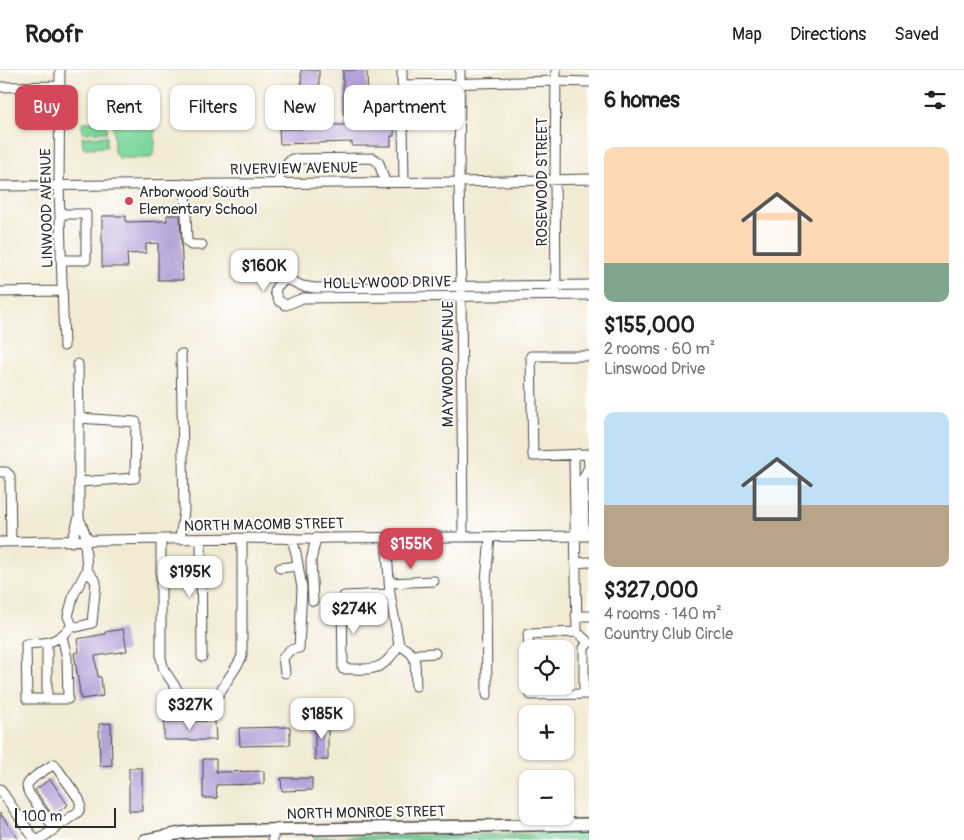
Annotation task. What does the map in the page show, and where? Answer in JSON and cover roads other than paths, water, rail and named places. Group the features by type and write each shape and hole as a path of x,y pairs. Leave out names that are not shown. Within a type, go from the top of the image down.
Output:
{"main road":[{"name":"NORTH MONROE STREET","path":"145,840 203,831 273,835 589,824"}],"street":[{"name":"LINWOOD AVENUE","path":"60,70 60,85"},
{"path":"402,70 403,85 556,81 589,82"},
{"name":"MAYWOOD AVENUE","path":"460,70 459,182 463,537"},
{"name":"ROSEWOOD STREET","path":"556,70 554,179 556,290"},
{"path":"0,87 15,87"},
{"name":"LINWOOD AVENUE","path":"60,130 59,185 64,346"},
{"path":"403,130 404,182"},
{"path":"277,183 287,162 292,159 373,158 380,163 385,182"},
{"name":"RIVERVIEW AVENUE","path":"0,186 589,179"},
{"path":"185,184 188,242 191,245 202,245"},
{"path":"60,214 86,214 86,260 61,260"},
{"name":"HOLLYWOOD DRIVE","path":"589,284 556,290 461,296 303,298 286,305 279,301 276,292 277,286 285,280 315,288 461,286 556,290 589,295"},
{"path":"0,292 62,291"},
{"path":"180,539 184,511 181,354"},
{"path":"577,632 575,563 582,536 583,479 589,467 588,454 533,456 531,356 589,356"},
{"path":"72,542 79,517 78,364"},
{"path":"79,418 136,422 135,478 80,482"},
{"path":"578,454 574,458 582,536"},
{"path":"0,472 6,472 10,476 11,542"},
{"path":"72,626 68,616 74,594 87,570 87,541 79,517"},
{"name":"NORTH MACOMB STREET","path":"0,542 582,536"},
{"path":"487,695 486,581 490,537"},
{"path":"313,600 311,561 316,538"},
{"path":"386,538 390,594 399,645 392,657 379,667 372,669 343,669 342,599 344,596 390,594"},
{"path":"161,539 161,649 164,670 183,698 192,701 210,701 216,698 242,656 242,539"},
{"path":"201,539 202,657"},
{"path":"285,673 283,658 290,650 299,648 302,588 292,539"},
{"path":"575,563 589,562"},
{"path":"280,568 297,566"},
{"path":"72,626 77,627 92,623 96,582 87,570"},
{"path":"390,583 434,581"},
{"path":"576,616 589,616"},
{"path":"62,636 68,658 68,699 27,699 26,644 47,643 62,636 72,626"},
{"path":"528,640 528,634 577,632 589,642 584,648 586,694"},
{"path":"47,643 47,699"},
{"path":"399,645 413,656 416,686"},
{"path":"413,656 435,653"},
{"path":"39,840 55,829 78,812 80,809 81,803 79,799 54,764 32,780 27,789 55,829"},
{"path":"0,789 35,840"}],"place":[{"name":"Arborwood South Elementary School","path":"129,201"}]}
